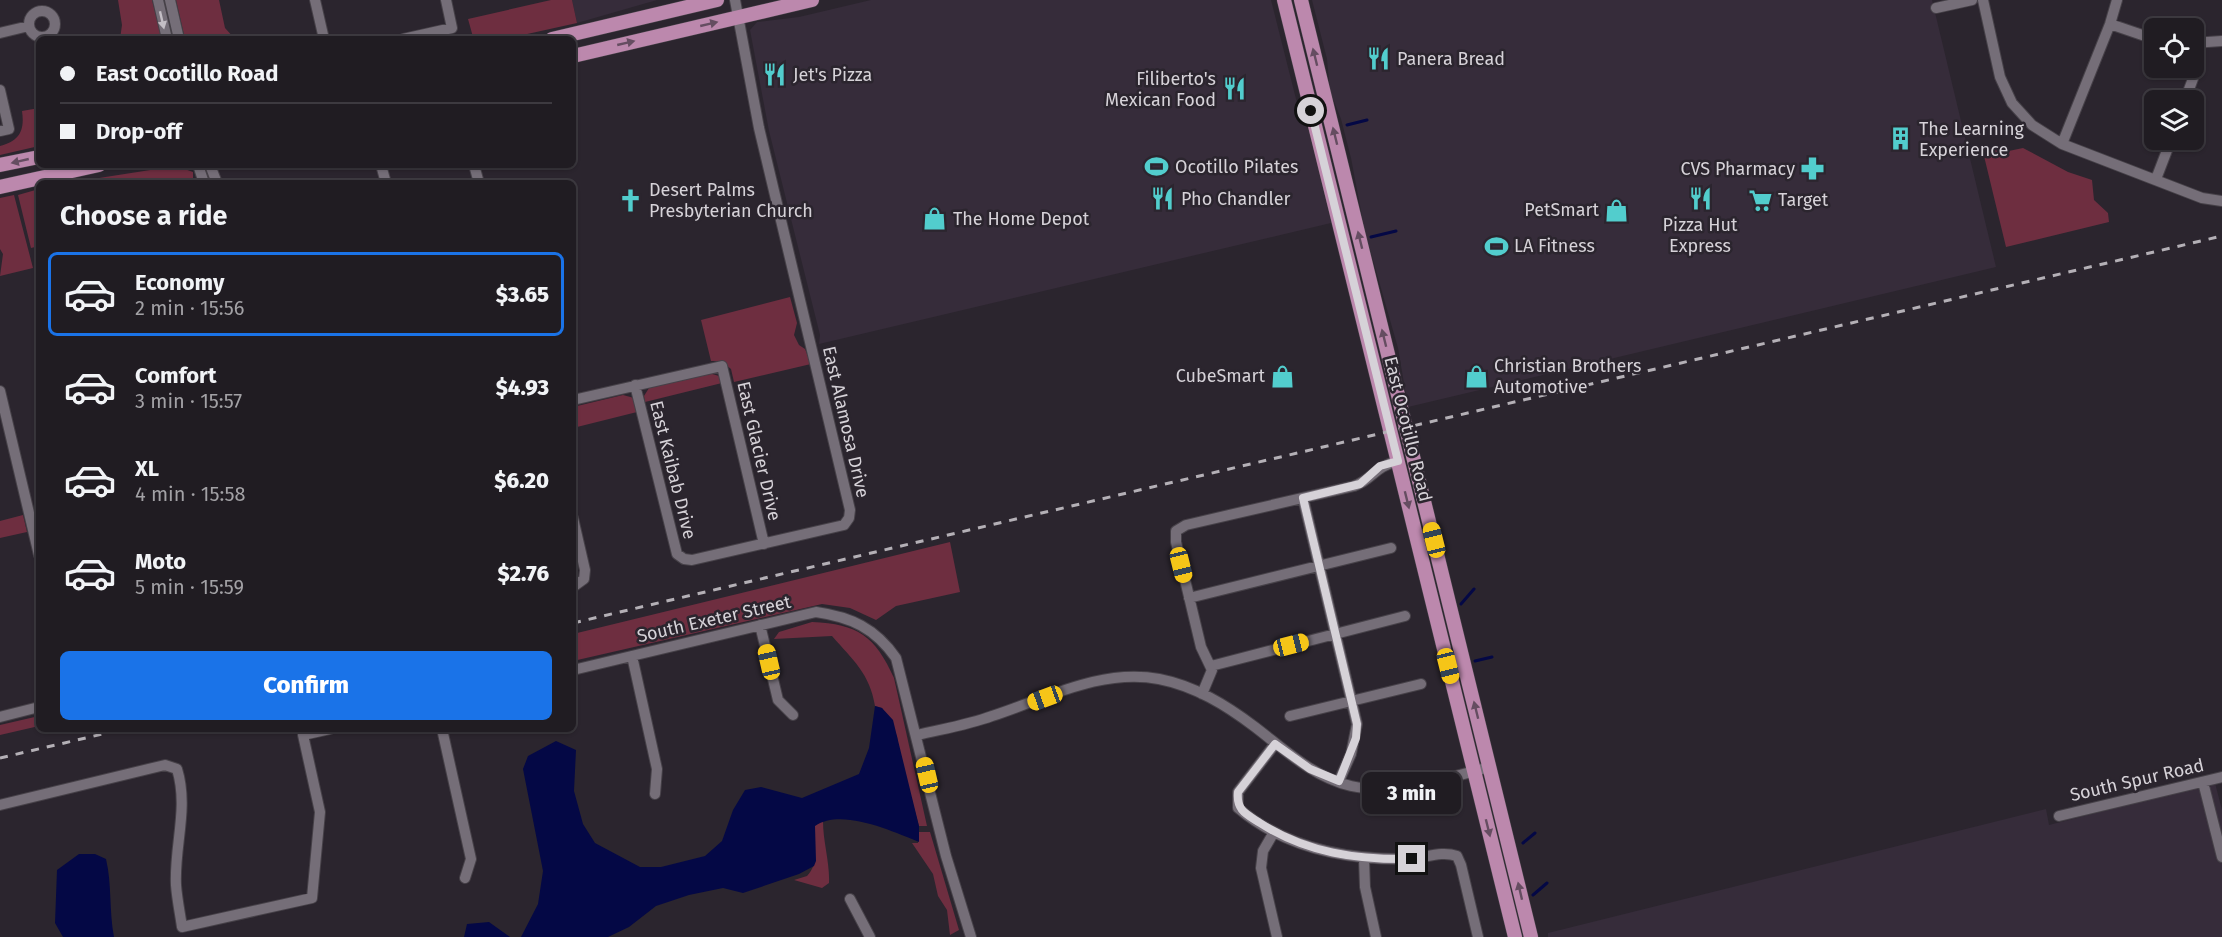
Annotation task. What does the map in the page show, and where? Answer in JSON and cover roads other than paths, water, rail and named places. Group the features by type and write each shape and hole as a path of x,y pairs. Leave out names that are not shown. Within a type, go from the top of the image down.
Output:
{"main road":[{"path":"565,36 717,0"},
{"path":"576,55 812,0"},
{"name":"East Ocotillo Road","path":"1284,0 1515,937"},
{"name":"East Ocotillo Road","path":"1301,0 1531,937"},
{"path":"1311,111 1328,107"},
{"path":"0,165 36,158"},
{"path":"0,187 86,168"}],"street":[{"path":"158,0 166,36"},
{"path":"170,0 178,36"},
{"path":"315,0 323,36"},
{"path":"415,36 452,27 446,0"},
{"name":"East Alamosa Drive","path":"735,0 759,128 850,510 849,518 844,525 764,544"},
{"path":"1936,8 1972,0"},
{"path":"1983,0 2000,77 2012,103 2032,125 2062,144 2202,198 2222,201"},
{"path":"2062,144 2110,24 2117,0"},
{"path":"2110,24 2144,36"},
{"path":"0,33 29,27"},
{"path":"2204,42 2222,41"},
{"path":"0,90 4,130"},
{"path":"2156,179 2167,150"},
{"name":"East Glacier Drive","path":"635,386 722,366 764,544"},
{"path":"576,399 635,386"},
{"name":"East Kaibab Drive","path":"635,386 677,554 684,559 692,560 764,544"},
{"path":"1,396 36,542"},
{"path":"1202,694 1212,674 1211,666 1202,652 1189,598 1175,537 1179,529 1360,484 1380,466 1398,461"},
{"path":"1303,498 1353,700 1356,738 1339,781"},
{"path":"576,531 585,570 584,579 576,585"},
{"path":"1189,598 1391,548"},
{"name":"South Exeter Street","path":"576,669 816,612 842,616 861,624 884,640 896,658 917,735"},
{"path":"1211,666 1405,616"},
{"path":"760,625 778,700 793,715"},
{"path":"632,656 657,769 655,794"},
{"path":"971,937 946,856 917,735 989,717 1099,681 1130,677 1157,679 1189,687 1238,715 1310,769 1352,786 1402,787 1490,767"},
{"path":"1290,716 1421,684"},
{"path":"0,717 36,708"},
{"path":"0,805 165,765 177,769 180,780 182,817 176,884 182,927 312,898 320,812 303,735 316,732"},
{"path":"443,732 471,859 465,878"},
{"path":"1275,744 1238,792 1237,801 1243,812 1274,832 1309,847 1364,859 1412,859 1449,853 1457,856 1478,937"},
{"name":"South Spur Road","path":"2059,816 2222,777"},
{"path":"2203,782 2222,857"},
{"path":"1274,832 1263,851 1261,868 1277,937"},
{"path":"1364,859 1365,887 1376,937"},
{"path":"850,899 870,937"}],"waterway":[{"path":"1347,125 1367,120"},
{"path":"1371,237 1396,231"},
{"path":"1461,604 1474,589"},
{"path":"1475,661 1492,657"},
{"path":"1523,843 1535,833"},
{"path":"1533,895 1547,883"}],"railway":[{"path":"576,622 2222,236"},
{"path":"0,758 111,732"}],"place":[{"name":"Panera Bread","path":"1379,59"},
{"name":"Jet's Pizza","path":"775,75"},
{"name":"Filiberto's Mexican Food","path":"1234,89"},
{"name":"The Learning Experience","path":"1901,139"},
{"name":"Ocotillo Pilates","path":"1157,167"},
{"name":"CVS Pharmacy","path":"1813,169"},
{"name":"Pho Chandler","path":"1163,199"},
{"name":"Pizza Hut Express","path":"1700,199"},
{"name":"Desert Palms Presbyterian Church","path":"631,200"},
{"name":"Target","path":"1760,200"},
{"name":"PetSmart","path":"1617,210"},
{"name":"The Home Depot","path":"935,219"},
{"name":"LA Fitness","path":"1496,246"},
{"name":"CubeSmart","path":"1283,376"},
{"name":"Christian Brothers Automotive","path":"1476,376"}]}
